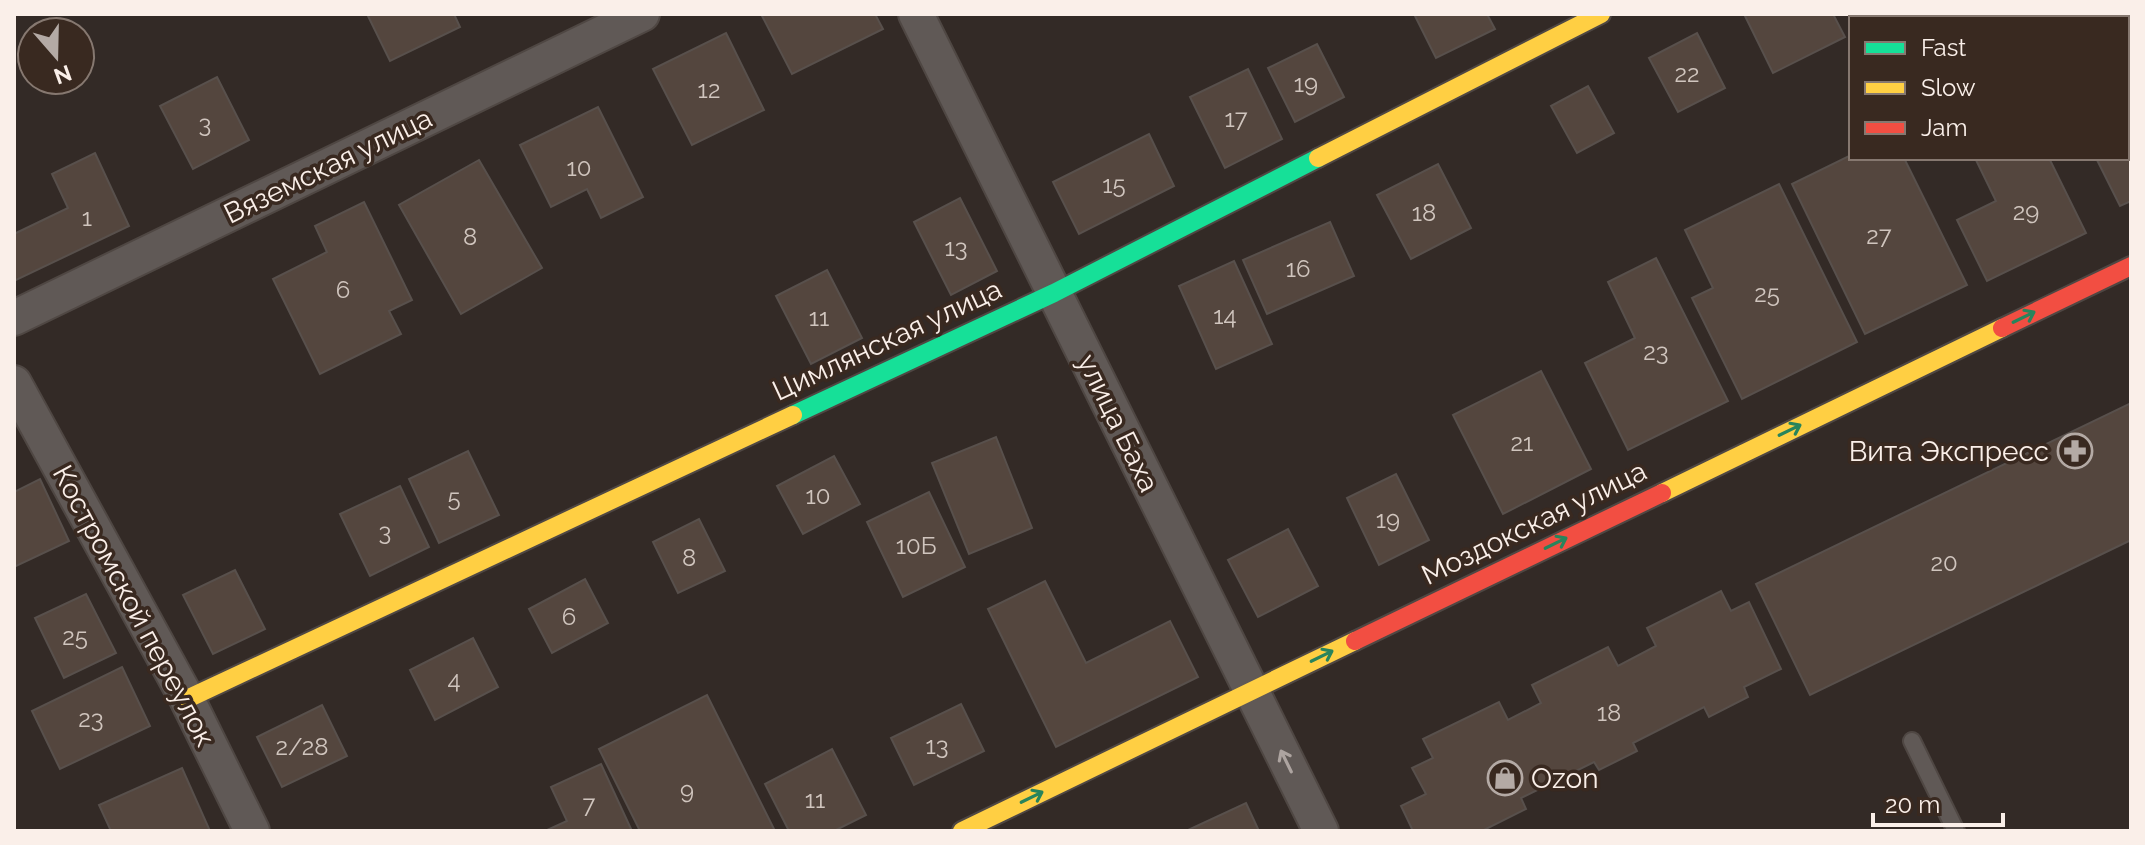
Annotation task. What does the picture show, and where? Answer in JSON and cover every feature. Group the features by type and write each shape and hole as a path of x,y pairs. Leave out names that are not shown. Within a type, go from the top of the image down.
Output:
{"street":[{"name":"Вяземская улица","path":"14,318 642,14"},
{"name":"улица Баха","path":"916,14 1321,831"},
{"name":"Цимлянская улица","path":"187,699 1054,293 1601,14"},
{"name":"Моздокская улица","path":"962,831 2131,266"},
{"name":"Костромской переулок","path":"14,383 187,699 252,831"}],"lane":[{"path":"1912,741 1956,831"}],"building":[{"path":"367,14 454,14 460,27 390,61"},
{"path":"761,14 875,14 883,29 792,74"},
{"path":"1414,14 1487,14 1495,29 1436,58"},
{"path":"1744,14 1833,14 1845,37 1773,73"},
{"path":"726,33 764,110 692,145 653,69"},
{"path":"1697,33 1725,88 1678,112 1649,58"},
{"path":"1317,44 1344,97 1295,122 1268,68"},
{"path":"1248,69 1282,139 1225,168 1190,97"},
{"path":"217,77 249,140 193,169 160,106"},
{"path":"1588,86 1614,133 1577,153 1551,106"},
{"path":"598,107 643,197 601,218 587,189 551,207 520,145"},
{"path":"2129,112 2131,201 2120,206 2097,160 2129,160"},
{"path":"1149,134 1174,186 1079,234 1053,182"},
{"path":"95,153 129,226 14,281 14,234 68,208 52,174"},
{"path":"1849,156 1849,160 1905,160 1967,285 1865,334 1792,184"},
{"path":"479,160 542,268 461,314 399,205"},
{"path":"1976,160 2050,160 2086,233 1987,281 1957,220 1996,201"},
{"path":"1438,164 1471,228 1411,259 1377,195"},
{"path":"1779,184 1857,342 1742,399 1692,298 1713,288 1685,230"},
{"path":"960,198 997,271 951,295 914,222"},
{"path":"364,202 412,300 389,311 401,334 320,374 273,279 327,252 315,226"},
{"path":"1330,222 1354,276 1267,314 1243,260"},
{"path":"1656,258 1728,401 1628,450 1585,363 1635,338 1608,282"},
{"path":"1234,261 1272,344 1216,369 1179,286"},
{"path":"827,270 862,338 811,364 776,296"},
{"path":"1541,371 1591,469 1503,514 1453,415"},
{"path":"2131,403 2131,540 1810,695 1756,584"},
{"path":"996,437 1032,528 969,554 932,463"},
{"path":"468,451 499,515 439,543 409,479"},
{"path":"834,456 860,504 803,534 777,486"},
{"path":"1396,474 1429,540 1379,565 1347,498"},
{"path":"40,479 69,541 14,567 14,492"},
{"path":"400,486 429,547 370,576 340,514"},
{"path":"929,492 965,567 903,597 867,522"},
{"path":"699,519 725,571 678,593 653,542"},
{"path":"1288,529 1318,586 1258,617 1228,560"},
{"path":"235,570 265,629 213,654 183,595"},
{"path":"585,579 608,623 552,653 529,609"},
{"path":"1045,581 1086,663 1170,621 1198,677 1056,747 988,609"},
{"path":"1721,591 1731,611 1749,602 1781,669 1744,687 1748,697 1709,717 1704,707 1633,743 1637,751 1599,770 1594,762 1521,798 1526,809 1482,831 1413,831 1401,806 1426,794 1412,768 1433,758 1423,739 1499,702 1508,720 1541,703 1532,685 1608,647 1618,666 1656,646 1647,628"},
{"path":"86,594 116,653 64,678 35,618"},
{"path":"473,638 498,687 435,720 410,670"},
{"path":"122,667 150,726 60,769 32,711"},
{"path":"707,695 775,831 640,831 599,749"},
{"path":"961,704 984,751 914,785 891,738"},
{"path":"322,705 347,756 282,787 257,737"},
{"path":"832,749 866,815 834,831 789,831 765,784"},
{"path":"601,764 632,831 545,831 567,821 551,787"},
{"path":"182,768 210,831 111,831 99,805"},
{"path":"1246,803 1259,831 1186,831"}],"traffic: fast":[{"path":"793,415 1054,293 1318,158"}],"traffic: slow":[{"path":"1318,158 1601,14"},
{"path":"1662,493 2002,328"},
{"path":"187,699 793,415"},
{"path":"962,831 1355,641"}],"traffic: jam":[{"path":"2002,328 2131,266"},
{"path":"1355,641 1662,493"}],"place":[{"name":"Вита Экспресс","path":"2075,451"},
{"name":"Ozon","path":"1505,778"}]}
